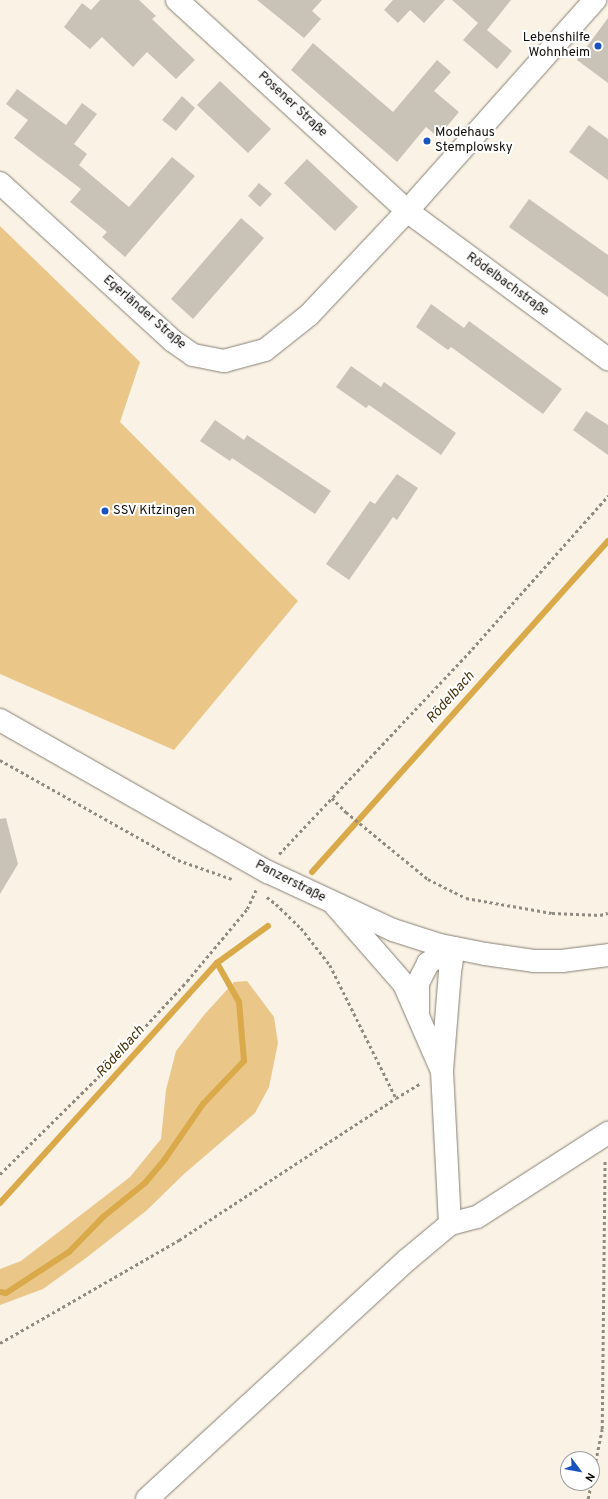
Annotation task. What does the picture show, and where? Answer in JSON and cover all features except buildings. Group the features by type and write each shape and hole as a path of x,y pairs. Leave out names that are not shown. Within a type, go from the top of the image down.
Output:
{"street":[{"name":"Posener Straße","path":"177,0 406,211"},
{"name":"Egerländer Straße","path":"0,184 173,341 193,355 224,361 265,350 309,315 406,211 596,0"},
{"name":"Rödelbachstraße","path":"406,211 608,359"},
{"name":"Panzerstraße","path":"0,720 268,872 393,930 454,948 534,961 562,961 608,955"},
{"path":"335,904 404,984 417,1019 442,1071"},
{"path":"417,1019 418,983 428,963 454,948"},
{"path":"450,1224 442,1071 450,972 454,948"},
{"path":"147,1499 407,1260 450,1224 477,1218 606,1134"}],"path":[{"path":"0,1174 105,1070 186,981 247,909 256,890 281,852 472,649 608,496"},
{"path":"0,760 178,860 238,881"},
{"path":"332,798 372,834 428,879 466,898 552,913 600,915 608,913"},
{"path":"250,887 276,904 301,928 330,964 396,1098"},
{"path":"0,1344 179,1240 396,1098 442,1071"},
{"path":"598,1451 602,1429 606,1134"}],"shaded area":[{"name":"SSV Kitzingen","path":"0,226 140,362 120,422 298,601 174,750 0,674"},
{"path":"247,981 274,1017 278,1043 269,1087 255,1113 184,1174 146,1211 86,1258 43,1289 0,1305 0,1269 21,1261 130,1177 161,1139 166,1090 176,1051 204,1015 234,982"}],"waterway":[{"name":"Rödelbach","path":"312,872 608,541"},
{"name":"Rödelbach","path":"0,1203 217,963 268,926"},
{"path":"0,1292 6,1293 69,1252 103,1217 145,1183 165,1159 203,1104 244,1061 239,1002 217,963"}],"place":[{"name":"Lebenshilfe Wohnheim","path":"598,46"},
{"name":"Modehaus Stemplowsky","path":"427,141"},
{"name":"SSV Kitzingen","path":"105,511"}]}
